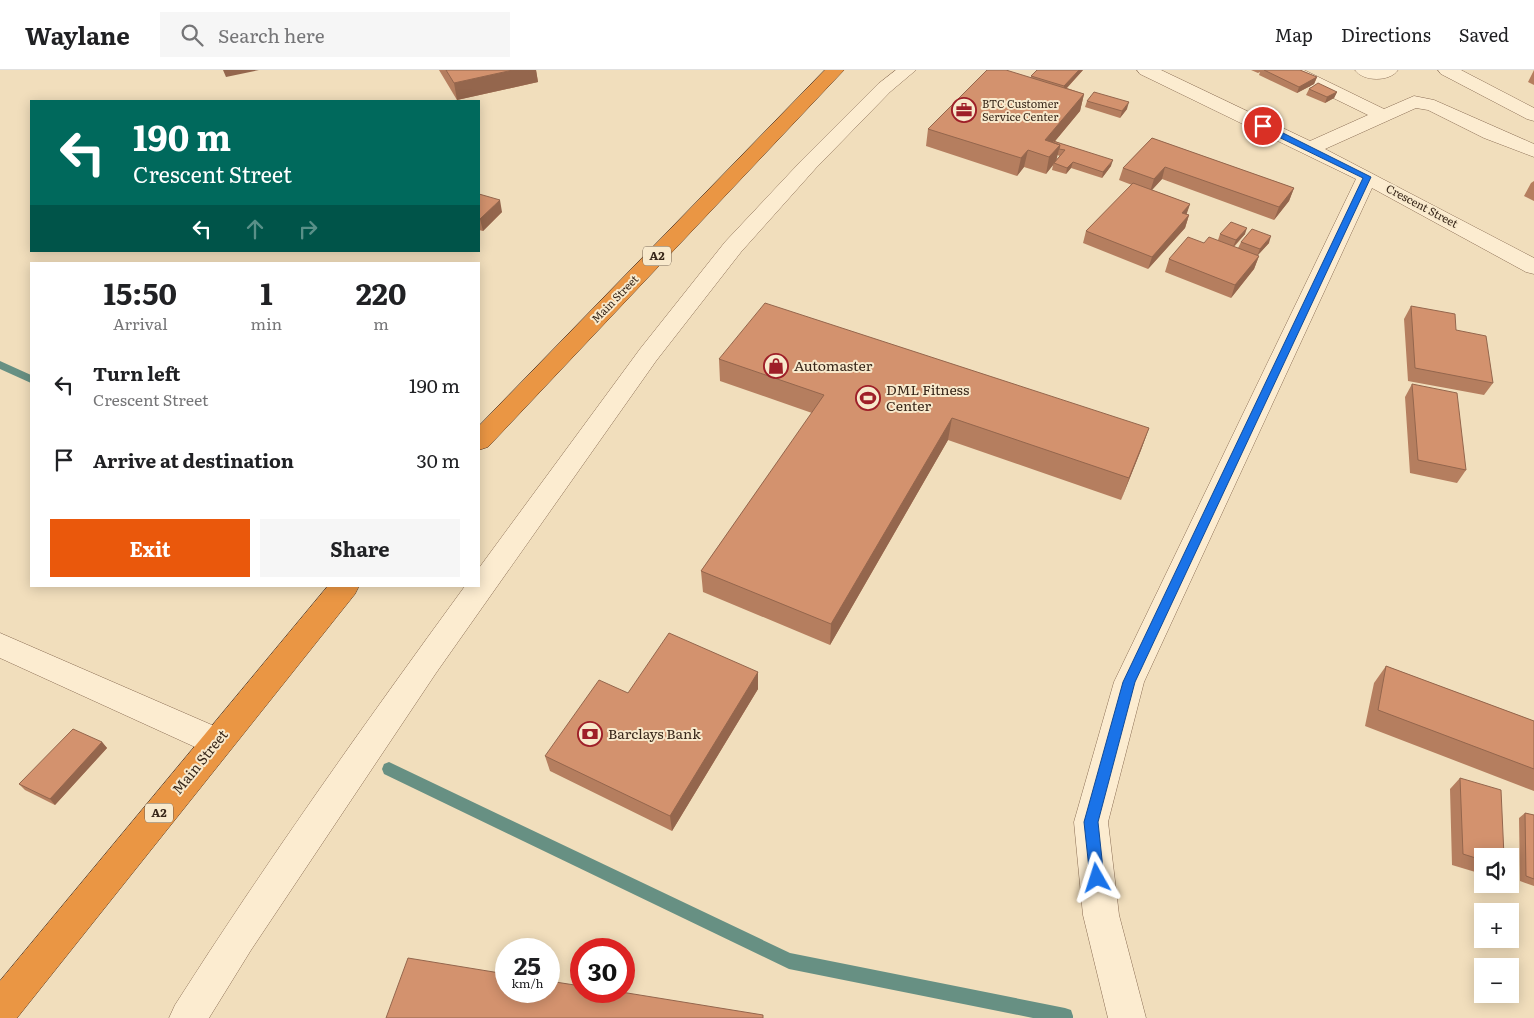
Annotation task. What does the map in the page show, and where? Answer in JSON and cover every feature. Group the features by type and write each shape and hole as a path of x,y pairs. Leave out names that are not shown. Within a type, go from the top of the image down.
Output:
{"highway":[{"name":"Main Street","path":"480,440 834,70"},
{"name":"Main Street","path":"0,1010 344,587"}],"street":[{"path":"188,1018 238,938 425,664 648,355 733,248 808,164 884,88 908,70"},
{"name":"Crescent Street","path":"1146,70 1367,177 1534,267"},
{"path":"1290,70 1384,116"},
{"path":"1364,70 1377,74 1389,70"},
{"path":"1447,70 1534,115"},
{"path":"1309,149 1414,102 1434,106 1491,134 1534,151"},
{"path":"1127,1018 1101,915 1091,822 1129,682 1367,177"},
{"path":"0,645 217,742"}],"building":[{"path":"446,70 513,70 454,83"},
{"path":"987,70 1006,70 1084,94 1045,140 1060,145 1049,157 1028,150 1021,158 928,129"},
{"path":"1037,70 1079,70 1064,86 1031,76"},
{"path":"1264,70 1300,70 1317,77 1299,87"},
{"path":"1318,83 1337,92 1327,97 1309,89"},
{"path":"1094,92 1129,102 1122,111 1087,101"},
{"path":"1152,138 1294,188 1279,207 1165,167 1154,179 1123,168"},
{"path":"1053,141 1113,160 1103,172 1073,162 1067,168 1054,163 1065,150 1059,149 1060,145"},
{"path":"1133,183 1190,204 1182,213 1189,215 1152,257 1086,231"},
{"path":"480,194 500,200 480,219"},
{"path":"1231,222 1247,228 1236,240 1220,234"},
{"path":"1252,229 1271,236 1260,249 1241,242"},
{"path":"1188,237 1204,243 1209,237 1259,256 1235,285 1169,259"},
{"path":"765,303 1149,428 1129,478 952,418 831,624 701,571 824,395 719,359"},
{"path":"1411,306 1455,314 1456,330 1486,336 1493,383 1415,368"},
{"path":"1412,384 1457,393 1466,470 1418,460"},
{"path":"669,633 758,672 670,816 545,756 599,680 628,693"},
{"path":"1386,666 1534,721 1534,769 1378,710"},
{"path":"73,729 102,742 50,799 19,784"},
{"path":"1460,778 1501,790 1504,848 1474,848 1474,857 1463,854"},
{"path":"1525,813 1534,815 1534,879 1526,876"},
{"path":"408,958 495,972 495,1003 560,1003 560,983 570,984 570,1003 635,1003 635,994 763,1015 763,1018 386,1018"}],"waterway":[{"path":"0,365 30,379"},
{"path":"389,769 789,961 1065,1016"}],"place":[{"name":"BTC Customer Service Center","path":"964,110"},
{"name":"Automaster","path":"776,366"},
{"name":"DML Fitness Center","path":"868,398"},
{"name":"Barclays Bank","path":"590,734"}],"route":[{"path":"1097,878 1091,822 1129,682 1367,177 1263,126"}]}
